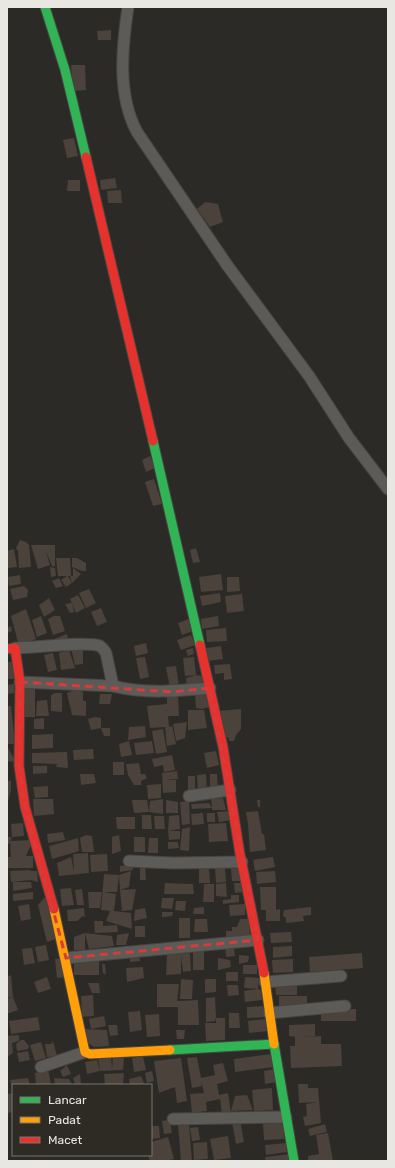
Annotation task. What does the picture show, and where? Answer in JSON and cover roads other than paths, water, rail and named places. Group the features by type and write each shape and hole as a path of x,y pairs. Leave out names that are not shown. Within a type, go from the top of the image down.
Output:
{"street":[{"path":"45,7 65,70 100,213 210,688 210,695 219,726 242,862 258,940 294,1161"},
{"path":"128,7 124,38 123,63 128,111 137,132 227,265 309,376 350,438 388,489"},
{"path":"85,1052 81,1044 74,993 51,896 25,807 19,766 20,682 10,649 67,645 99,646 104,649 106,653 113,686"},
{"path":"20,682 113,686 173,692 210,688"},
{"path":"189,796 230,790"},
{"path":"129,861 173,864 242,862"},
{"path":"66,958 258,940"},
{"path":"265,982 341,976"},
{"path":"269,1013 345,1006"},
{"path":"41,1067 85,1052 90,1054 274,1044"},
{"path":"173,1119 286,1117"}]}
